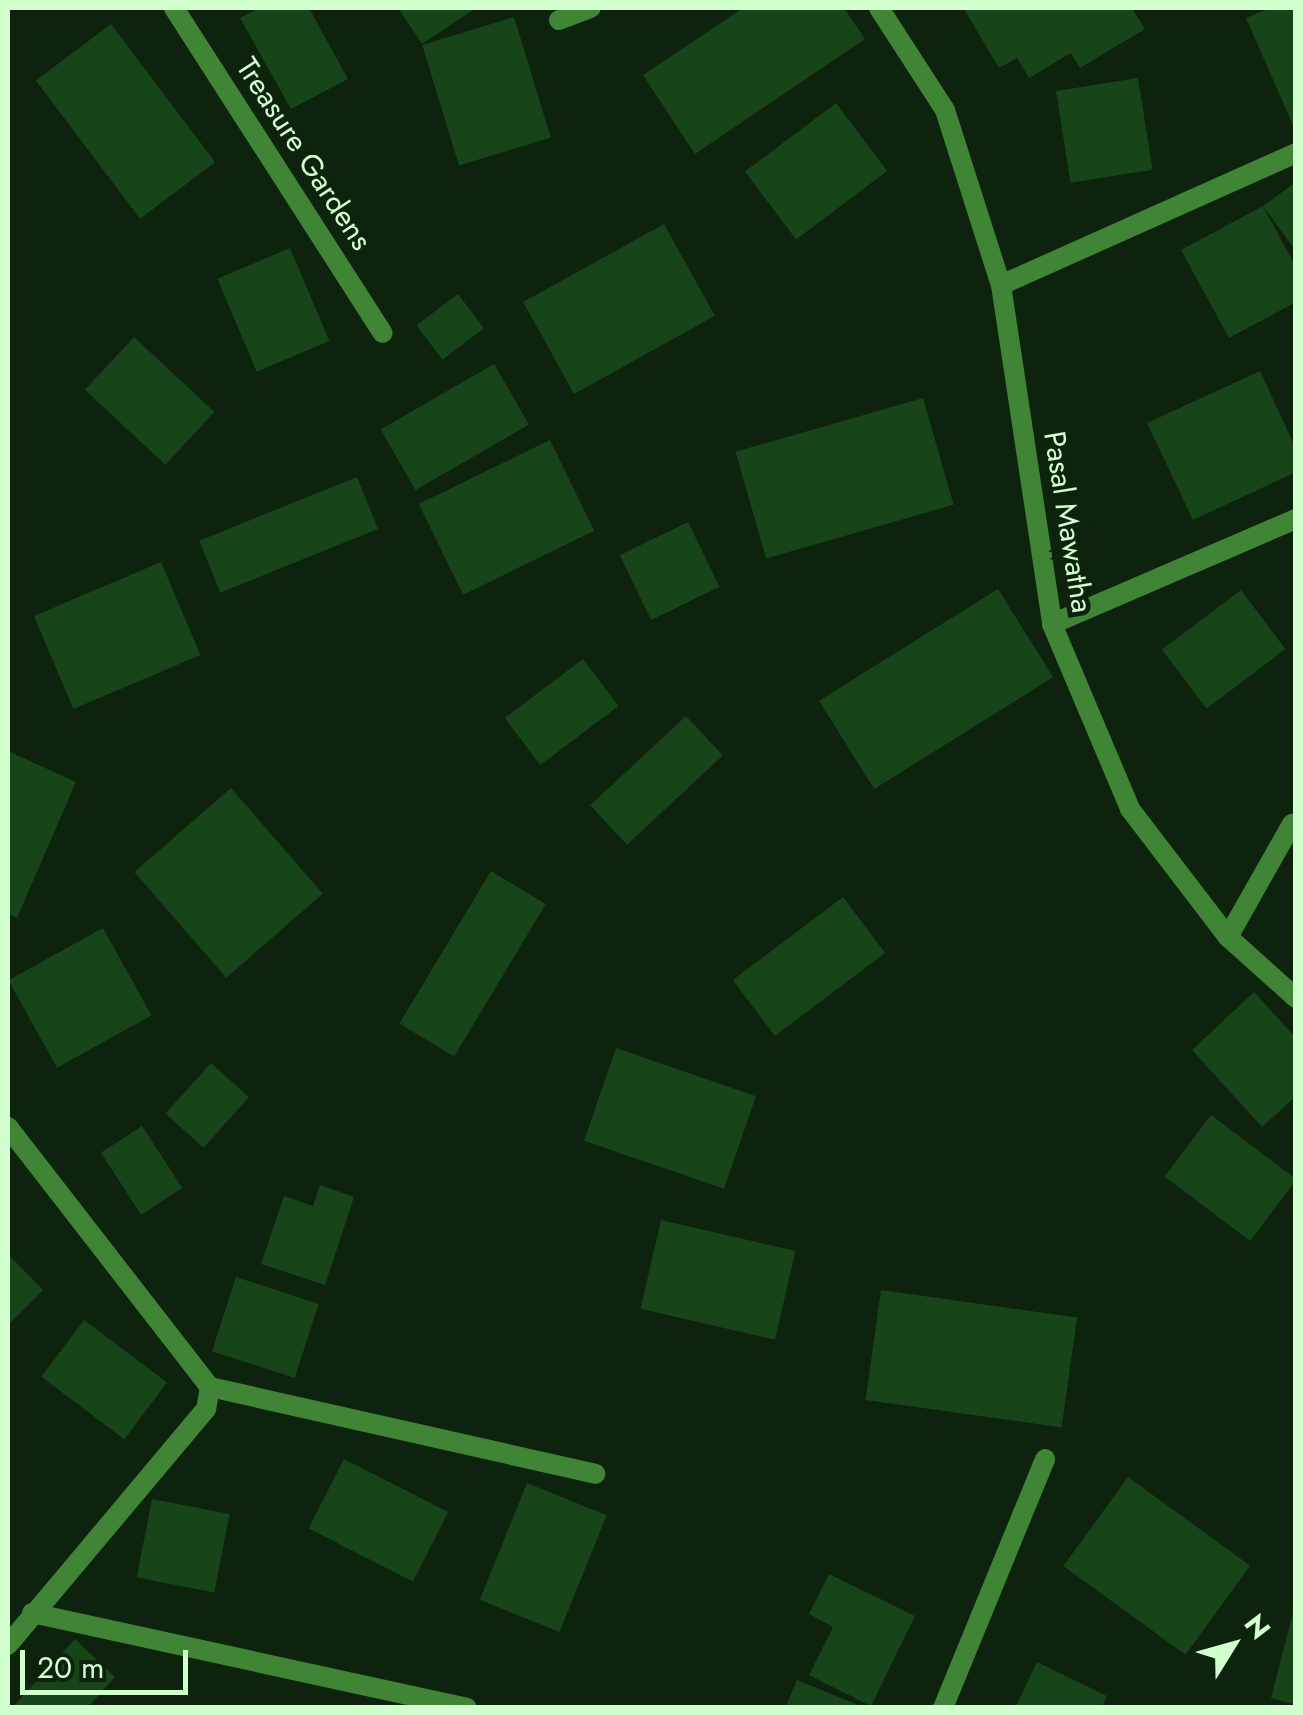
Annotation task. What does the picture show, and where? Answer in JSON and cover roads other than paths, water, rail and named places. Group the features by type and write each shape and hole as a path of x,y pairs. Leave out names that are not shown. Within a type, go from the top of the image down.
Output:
{"street":[{"name":"Treasure Gardens","path":"174,8 383,333"},
{"path":"559,20 592,8"},
{"name":"Pasal Mawatha","path":"879,8 945,110 1000,285 1052,624 1130,809 1228,937 1296,998"},
{"path":"1000,285 1296,153"},
{"path":"1052,624 1296,520"},
{"path":"1228,937 1292,824"},
{"path":"8,1127 210,1387 595,1474"},
{"path":"8,1645 206,1409 210,1387"},
{"path":"943,1708 1046,1459"},
{"path":"32,1613 467,1708"}]}
